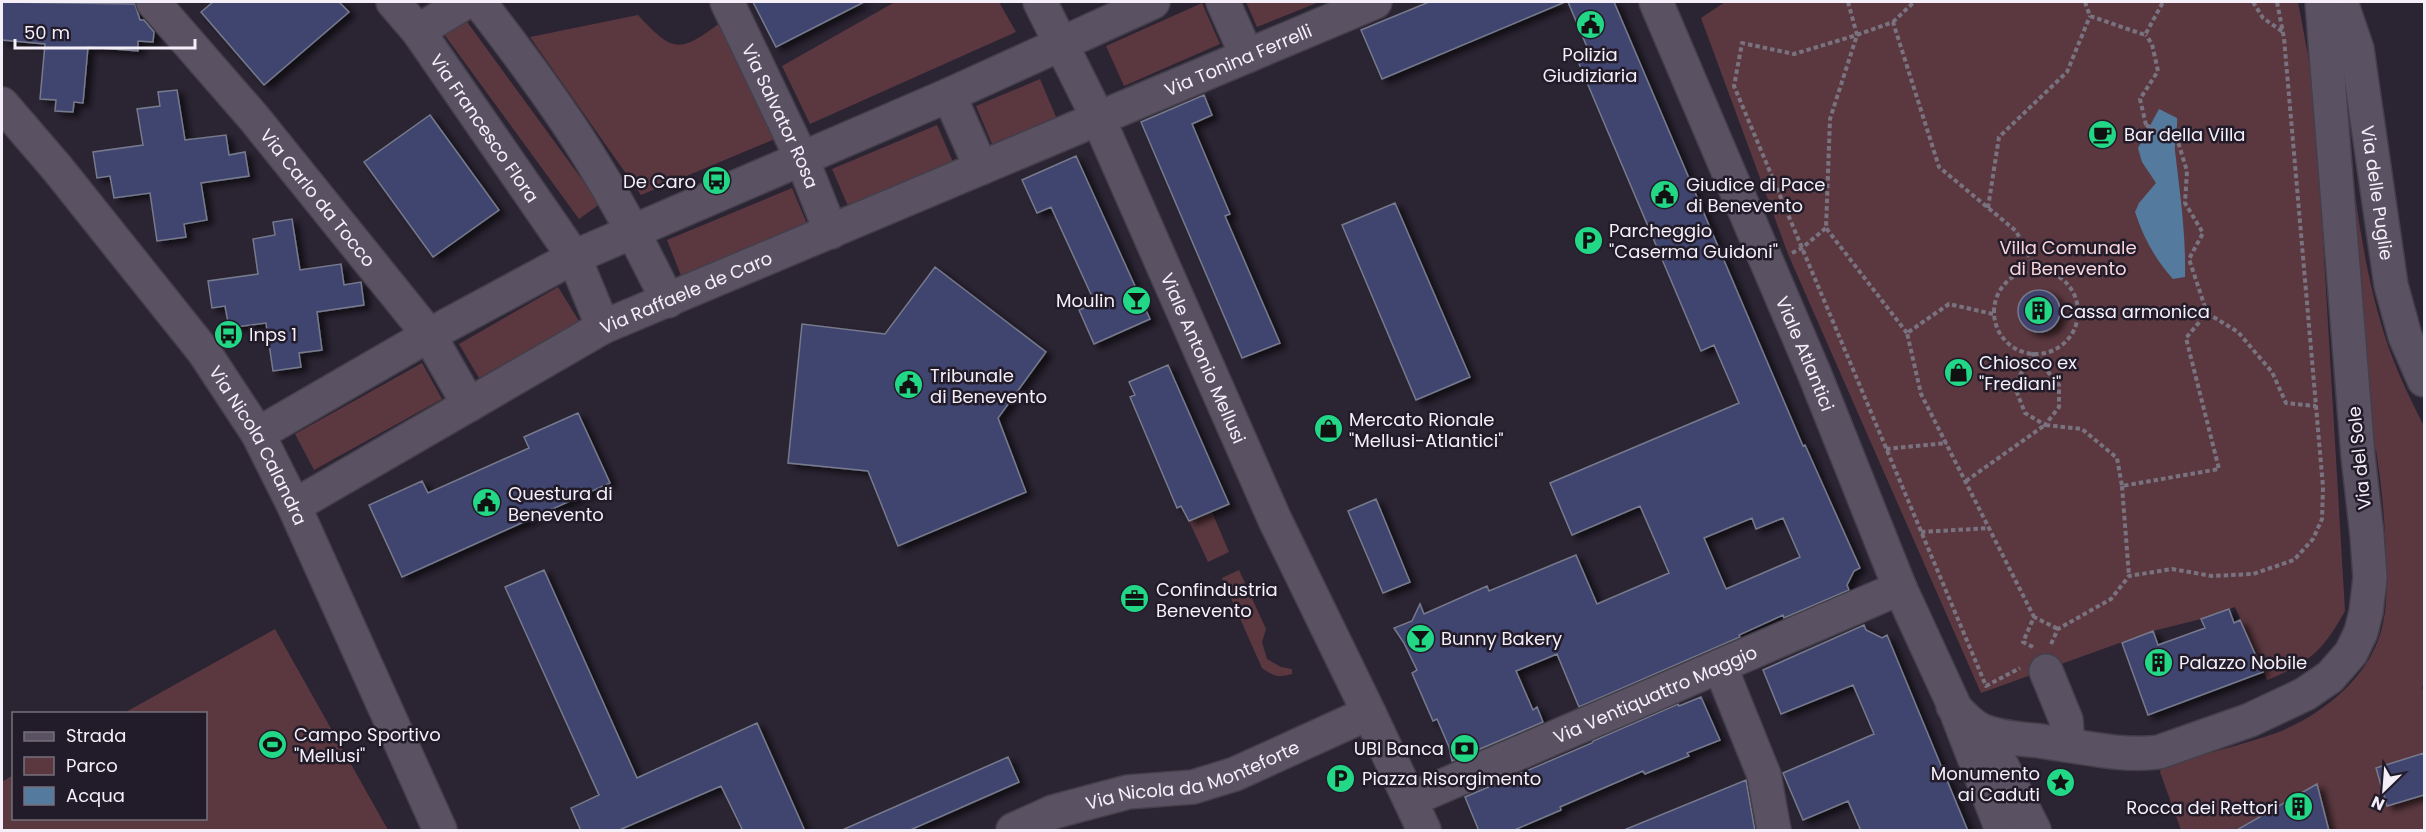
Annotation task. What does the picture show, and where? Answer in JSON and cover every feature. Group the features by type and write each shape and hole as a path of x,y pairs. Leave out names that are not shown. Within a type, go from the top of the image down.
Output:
{"street":[{"name":"Via Carlo da Tocco","path":"153,2 255,118 429,335 469,405"},
{"name":"Via Francesco Flora","path":"393,2 418,31 574,257 603,327"},
{"path":"418,31 466,2"},
{"path":"479,2 521,57 591,159 633,231 668,301"},
{"name":"Via Salvator Rosa","path":"727,2 802,159 831,232"},
{"name":"Viale Antonio Mellusi","path":"1040,2 1098,118 1275,520 1369,713"},
{"path":"258,434 429,335 574,257 949,95 1153,2"},
{"path":"1223,2 1247,56"},
{"name":"Via Tonina Ferrelli","path":"1098,118 1375,2"},
{"name":"Viale Atlantici","path":"1656,2 1786,256 1900,588 1953,706 2002,831"},
{"name":"Via del Sole","path":"1982,731 2120,752 2145,754 2159,752 2250,720 2305,694 2330,677 2351,653 2361,632 2370,578 2358,456 2322,2"},
{"name":"Via delle Puglie","path":"2341,2 2357,49 2391,285 2405,336 2424,380"},
{"path":"949,95 981,168"},
{"name":"Via Nicola Calandra","path":"2,104 57,168 204,352 258,434 294,506 441,831"},
{"name":"Via Raffaele de Caro","path":"294,506 603,327 1071,132 1098,118"},
{"name":"Via Ventiquattro Maggio","path":"1410,800 1900,588"},
{"path":"2040,660 2066,720 2068,745"},
{"path":"1720,666 1764,775 1774,831"},
{"path":"1953,706 1982,731 2034,831"},
{"path":"1369,713 1424,831"},
{"name":"Via Nicola da Monteforte","path":"1013,831 1053,812 1128,792 1193,787 1235,774 1369,713"}],"path":[{"path":"1848,2 1857,34 1830,119 1826,228 1907,333 1921,394 2034,617 2058,629"},
{"path":"1914,2 1893,22 1794,54 1742,43 1734,86 1786,256 1886,449 1986,686 2040,660 2058,629 2111,599 2129,576 2122,486 2116,458 2082,429 2045,425 2025,413 2014,385 2033,354"},
{"path":"1988,208 1999,137 2067,72 2090,16 2085,2"},
{"path":"2145,35 2163,2"},
{"path":"2253,2 2264,18 2283,32"},
{"path":"2129,576 2172,569 2212,576 2253,574 2294,560 2313,539 2322,519 2323,487 2316,406 2283,32 2277,2"},
{"path":"2090,16 2145,35 2152,44 2158,71 2140,99 2146,125 2178,142 2187,171 2185,203 2203,233 2189,259 2207,314 2238,332 2272,372 2286,403 2316,406"},
{"path":"1893,22 1939,167 2016,231 2036,269"},
{"path":"1786,256 1826,228"},
{"path":"2036,269 2055,275 2071,288 2077,300 2078,314 2076,327 2069,339 2059,348 2047,353 2033,354 2021,352 2006,341 1995,326 1993,314 1995,300 2005,283 2023,271 2036,269"},
{"path":"1907,333 1949,304 1993,314"},
{"path":"2122,486 2219,469 2186,338 2207,314"},
{"path":"1966,481 2045,425 2060,407 2059,385 2033,354"},
{"path":"1886,449 1947,443"},
{"path":"1921,532 1990,528"},
{"path":"2034,617 2023,642 2040,660"}],"green space":[{"path":"895,2 999,2 1016,32 810,124 782,66"},
{"path":"1246,2 1319,2 1257,27"},
{"name":"Villa Comunale di Benevento","path":"1725,2 2298,2 2314,87 2345,611 2322,646 2314,654 2294,668 2267,680 2235,607 2201,619 2153,631 1981,693 1788,254 1701,18"},
{"path":"1202,3 1220,44 1124,86 1106,46"},
{"path":"462,15 600,204 579,219 441,30"},
{"path":"638,15 661,37 678,45 697,39 723,21 775,139 641,195 530,37"},
{"path":"1040,79 1056,117 992,144 976,106"},
{"path":"937,125 953,162 848,206 832,169"},
{"path":"2347,140 2360,231 2374,298 2394,361 2424,426 2424,683 2422,688 2424,691 2424,830 2329,830 2316,784 2235,830 2181,830 2160,772 2162,766 2276,733 2311,716 2343,691 2357,676 2369,660 2383,623 2386,607 2386,559 2382,491 2376,450 2364,449"},
{"path":"792,188 808,226 682,278 667,240"},
{"path":"558,287 579,321 479,378 459,344"},
{"path":"422,363 442,399 314,470 295,434"},
{"path":"1212,512 1229,552 1208,562 1189,521"},
{"path":"1239,570 1266,629 1262,642 1267,659 1281,667 1292,669 1292,674 1276,676 1262,668 1222,578"},
{"name":"Campo Sportivo \"Mellusi\"","path":"275,629 388,830 2,830 2,782 12,776 12,820 207,820 207,712 126,712"}],"water":[{"path":"2159,109 2177,118 2175,151 2184,229 2185,277 2173,279 2150,247 2135,212 2139,203 2156,183 2142,162 2138,148"}],"building":[{"path":"2,2 135,4 140,20 144,20 154,32 153,42 138,41 138,51 88,47 83,103 74,102 73,112 55,111 56,100 40,99 45,44 2,40"},
{"path":"213,2 339,2 349,12 264,85 201,12"},
{"path":"753,2 864,2 776,47"},
{"path":"1429,2 1565,2 1382,79 1361,30"},
{"path":"1568,2 1614,2 1803,446 1805,445 1860,568 1854,571 1847,585 1849,590 1784,618 1783,615 1739,635 1740,637 1579,707 1557,654 1516,671 1533,710 1537,707 1543,722 1452,761 1449,747 1437,719 1433,721 1412,673 1417,670 1394,628 1412,621 1420,604 1424,614 1487,586 1489,591 1576,555 1597,604 1669,573 1640,506 1572,535 1550,483 1739,403 1714,345 1701,351 1577,59 1590,54","holes":["1752,518 1756,529 1783,518 1800,557 1726,589 1704,538"]},
{"path":"177,90 185,140 226,135 229,155 245,152 249,176 201,183 207,220 184,224 186,237 157,241 150,193 114,198 110,176 97,178 93,152 143,145 137,109 160,106 158,92"},
{"path":"1204,95 1212,115 1192,124 1230,214 1225,216 1280,343 1242,358 1141,122"},
{"path":"430,115 499,210 433,257 364,162"},
{"path":"1076,156 1150,319 1094,344 1079,310 1095,303 1051,207 1037,213 1022,180"},
{"path":"1395,203 1470,377 1416,400 1342,225"},
{"path":"292,219 300,270 341,264 344,285 361,282 364,305 317,312 322,350 299,353 301,367 273,371 266,323 229,328 225,306 212,308 208,281 258,274 253,239 275,235 273,222"},
{"name":"Tribunale di Benevento","path":"935,267 1046,352 998,418 1026,492 898,546 868,471 788,463 802,324 885,334"},
{"name":"Cassa armonica","path":"2039,290 2054,296 2060,311 2054,326 2039,332 2024,326 2018,311 2024,296"},
{"path":"1168,365 1229,504 1189,521 1181,506 1177,508 1130,397 1135,395 1129,382"},
{"name":"Questura di Benevento","path":"578,413 610,483 402,577 369,505 422,481 428,493 529,448 524,437"},
{"path":"1376,499 1410,582 1383,593 1348,511"},
{"path":"544,570 637,778 757,723 805,831 743,831 721,786 617,831 581,831 571,808 599,795 505,587"},
{"name":"Palazzo Nobile","path":"2229,609 2234,623 2240,620 2263,672 2148,715 2122,643 2153,631 2158,645 2205,628 2201,619"},
{"path":"1864,625 1866,630 1882,638 1887,635 1968,831 1861,831 1848,801 1803,820 1783,773 1874,734 1853,685 1781,714 1763,670"},
{"path":"1701,697 1720,740 1687,753 1689,756 1645,774 1643,771 1560,807 1561,810 1512,831 1479,831 1465,797 1678,704 1679,706"},
{"path":"2424,753 2424,795 2387,806 2376,768"},
{"path":"1008,757 1019,782 908,831 840,831"},
{"path":"1746,780 1755,831 1624,831 1624,830"},
{"name":"Rocca dei Rettori","path":"2317,784 2329,831 2235,831"}],"place":[{"name":"Polizia Giudiziaria","path":"1590,25"},
{"name":"Bar della Villa","path":"2103,134"},
{"name":"De Caro","path":"717,181"},
{"name":"Giudice di Pace di Benevento","path":"1665,194"},
{"name":"Parcheggio \"Caserma Guidoni\"","path":"1588,240"},
{"name":"Moulin","path":"1136,300"},
{"name":"Cassa armonica","path":"2039,311"},
{"name":"Inps 1","path":"228,334"},
{"name":"Chiosco ex \"Frediani\"","path":"1958,372"},
{"name":"Tribunale di Benevento","path":"909,385"},
{"name":"Mercato Rionale \"Mellusi-Atlantici\"","path":"1328,429"},
{"name":"Questura di Benevento","path":"487,503"},
{"name":"Confindustria Benevento","path":"1135,599"},
{"name":"Bunny Bakery","path":"1420,638"},
{"name":"Palazzo Nobile","path":"2158,662"},
{"name":"Campo Sportivo \"Mellusi\"","path":"273,744"},
{"name":"UBI Banca","path":"1465,748"},
{"name":"Piazza Risorgimento","path":"1341,778"},
{"name":"Monumento ai Caduti","path":"2061,783"},
{"name":"Rocca dei Rettori","path":"2299,807"}]}
